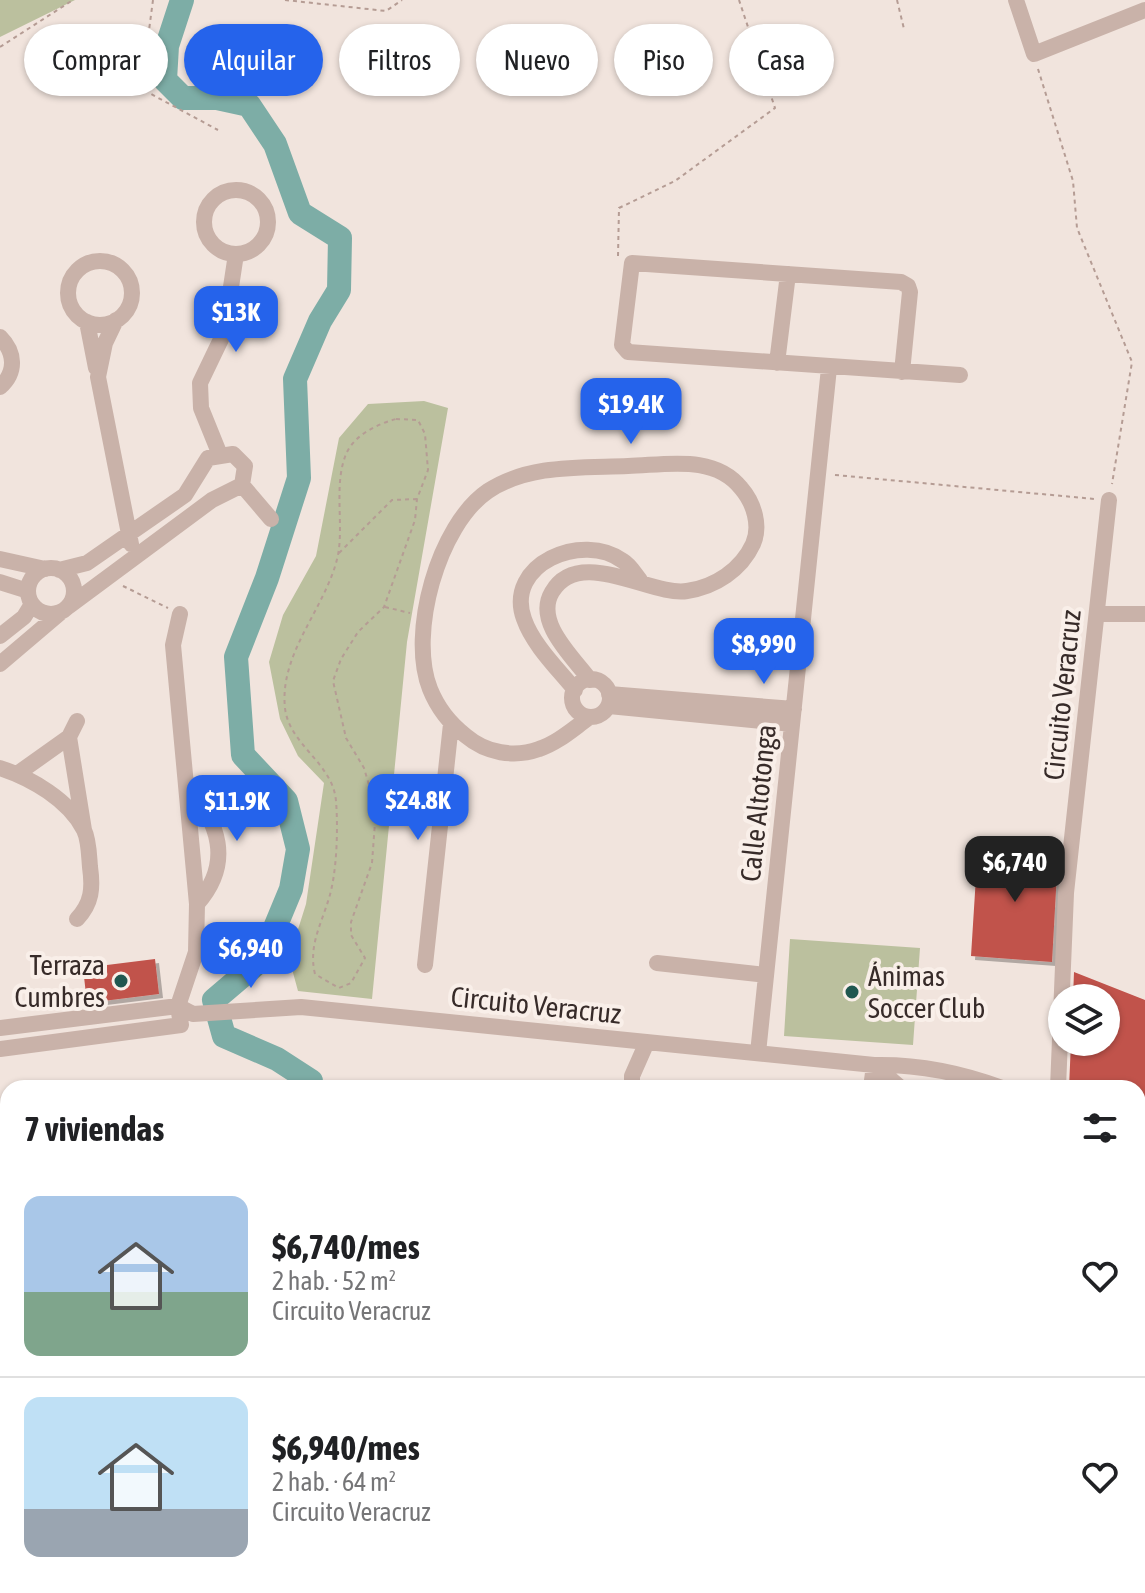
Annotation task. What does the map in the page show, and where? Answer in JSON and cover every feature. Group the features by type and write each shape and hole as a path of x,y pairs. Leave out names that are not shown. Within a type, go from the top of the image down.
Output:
{"street":[{"path":"1016,0 1032,52 1143,7"},
{"path":"220,455 201,408 200,383 224,333 236,254"},
{"path":"98,377 105,343 116,320 130,305 131,284 119,266 98,261 79,269 69,287 72,308 87,322 129,535 135,558"},
{"path":"902,372 908,286 901,282 638,261 632,263 624,349 829,368 902,372 960,375"},
{"path":"777,363 788,274"},
{"path":"87,322 107,324 116,320"},
{"path":"0,337 7,344 13,363 0,387"},
{"name":"Calle Altotonga","path":"758,1053 829,368"},
{"path":"0,636 24,617 33,577 52,569 87,563 129,535 185,495 208,458 233,454 245,466 242,485 271,519"},
{"path":"584,714 569,732 540,749 501,753 476,745 451,724 429,686 424,661 431,581 444,544 464,513 486,492 514,477 549,469 696,464 722,471 741,488 754,511 757,534 749,552 734,571 710,585 685,592 661,589 640,580 587,572 560,582 551,593 547,606 549,621 590,680 602,683 609,700"},
{"path":"0,664 66,609 212,500 242,485"},
{"name":"Circuito Veracruz","path":"1058,1080 1066,893 1109,500"},
{"path":"575,690 523,618 521,595 528,577 555,555 587,549 624,561 640,580"},
{"path":"0,559 52,569 73,585 66,609"},
{"path":"0,582 30,598 49,615 66,609"},
{"path":"180,614 173,645 197,904 196,952 189,1014"},
{"path":"1097,614 1145,614"},
{"path":"590,680 575,690 573,701 584,714 601,714 609,700"},
{"path":"609,700 793,716"},
{"path":"17,774 69,737 77,721"},
{"path":"425,965 451,724"},
{"path":"69,737 93,886 87,909 77,919"},
{"path":"0,768 17,774 60,801 85,831"},
{"path":"187,782 206,807 219,857 213,885 197,904"},
{"path":"657,963 766,975"},
{"name":"Circuito Veracruz","path":"189,1014 301,1007 874,1065 915,1064 981,1080"},
{"path":"0,1028 189,1014"},
{"path":"0,1049 189,1014"},
{"path":"632,1080 647,1042"},
{"path":"872,1080 874,1065"},
{"path":"874,1065 892,1080"}],"path":[{"path":"0,47 73,0"},
{"path":"153,0 144,68 151,94 218,130"},
{"path":"285,0 386,11 402,0"},
{"path":"617,266 619,208 675,181 775,108 739,0"},
{"path":"897,0 904,29"},
{"path":"817,473 1109,500 1132,362 1077,228 1073,181 1032,52"},
{"path":"396,419 418,420 425,434 428,470 417,499 415,520 384,607 358,632 341,659 333,681 346,738 364,768 376,809 372,863 351,922 351,935 365,958 351,983 339,988 315,974 311,957 332,886 336,800 324,768 291,728 284,690 290,663 323,599 338,554 347,451 377,424 396,419"},
{"path":"338,554 392,500 417,499"},
{"path":"108,579 180,614"},
{"path":"384,607 427,617"}],"green space":[{"path":"0,0 75,0 24,24 0,37"},
{"path":"424,401 448,408 407,642 372,999 298,991 289,958 306,904 324,783 298,756 280,719 269,662 283,615 316,556 339,438 368,404"},
{"name":"Ánimas Soccer Club","path":"790,939 920,948 913,1045 784,1036"}],"building":[{"path":"978,845 1058,854 1052,962 971,956"},
{"name":"Terraza Cumbres","path":"155,959 159,994 87,1003 83,968"},
{"path":"1074,972 1104,984 1074,984"},
{"path":"1120,990 1145,1000 1145,1080 1069,1080 1070,1056 1120,1056"}],"waterway":[{"path":"182,0 167,46 165,80 183,98 217,98 249,105 275,144 300,213 340,238 339,290 320,321 295,379 299,478 267,578 236,657 243,755 286,801 298,849 291,889 262,959 214,1000 224,1036 277,1059 309,1080"}],"place":[{"name":"Terraza Cumbres","path":"121,981"},
{"name":"Ánimas Soccer Club","path":"852,992"}]}
